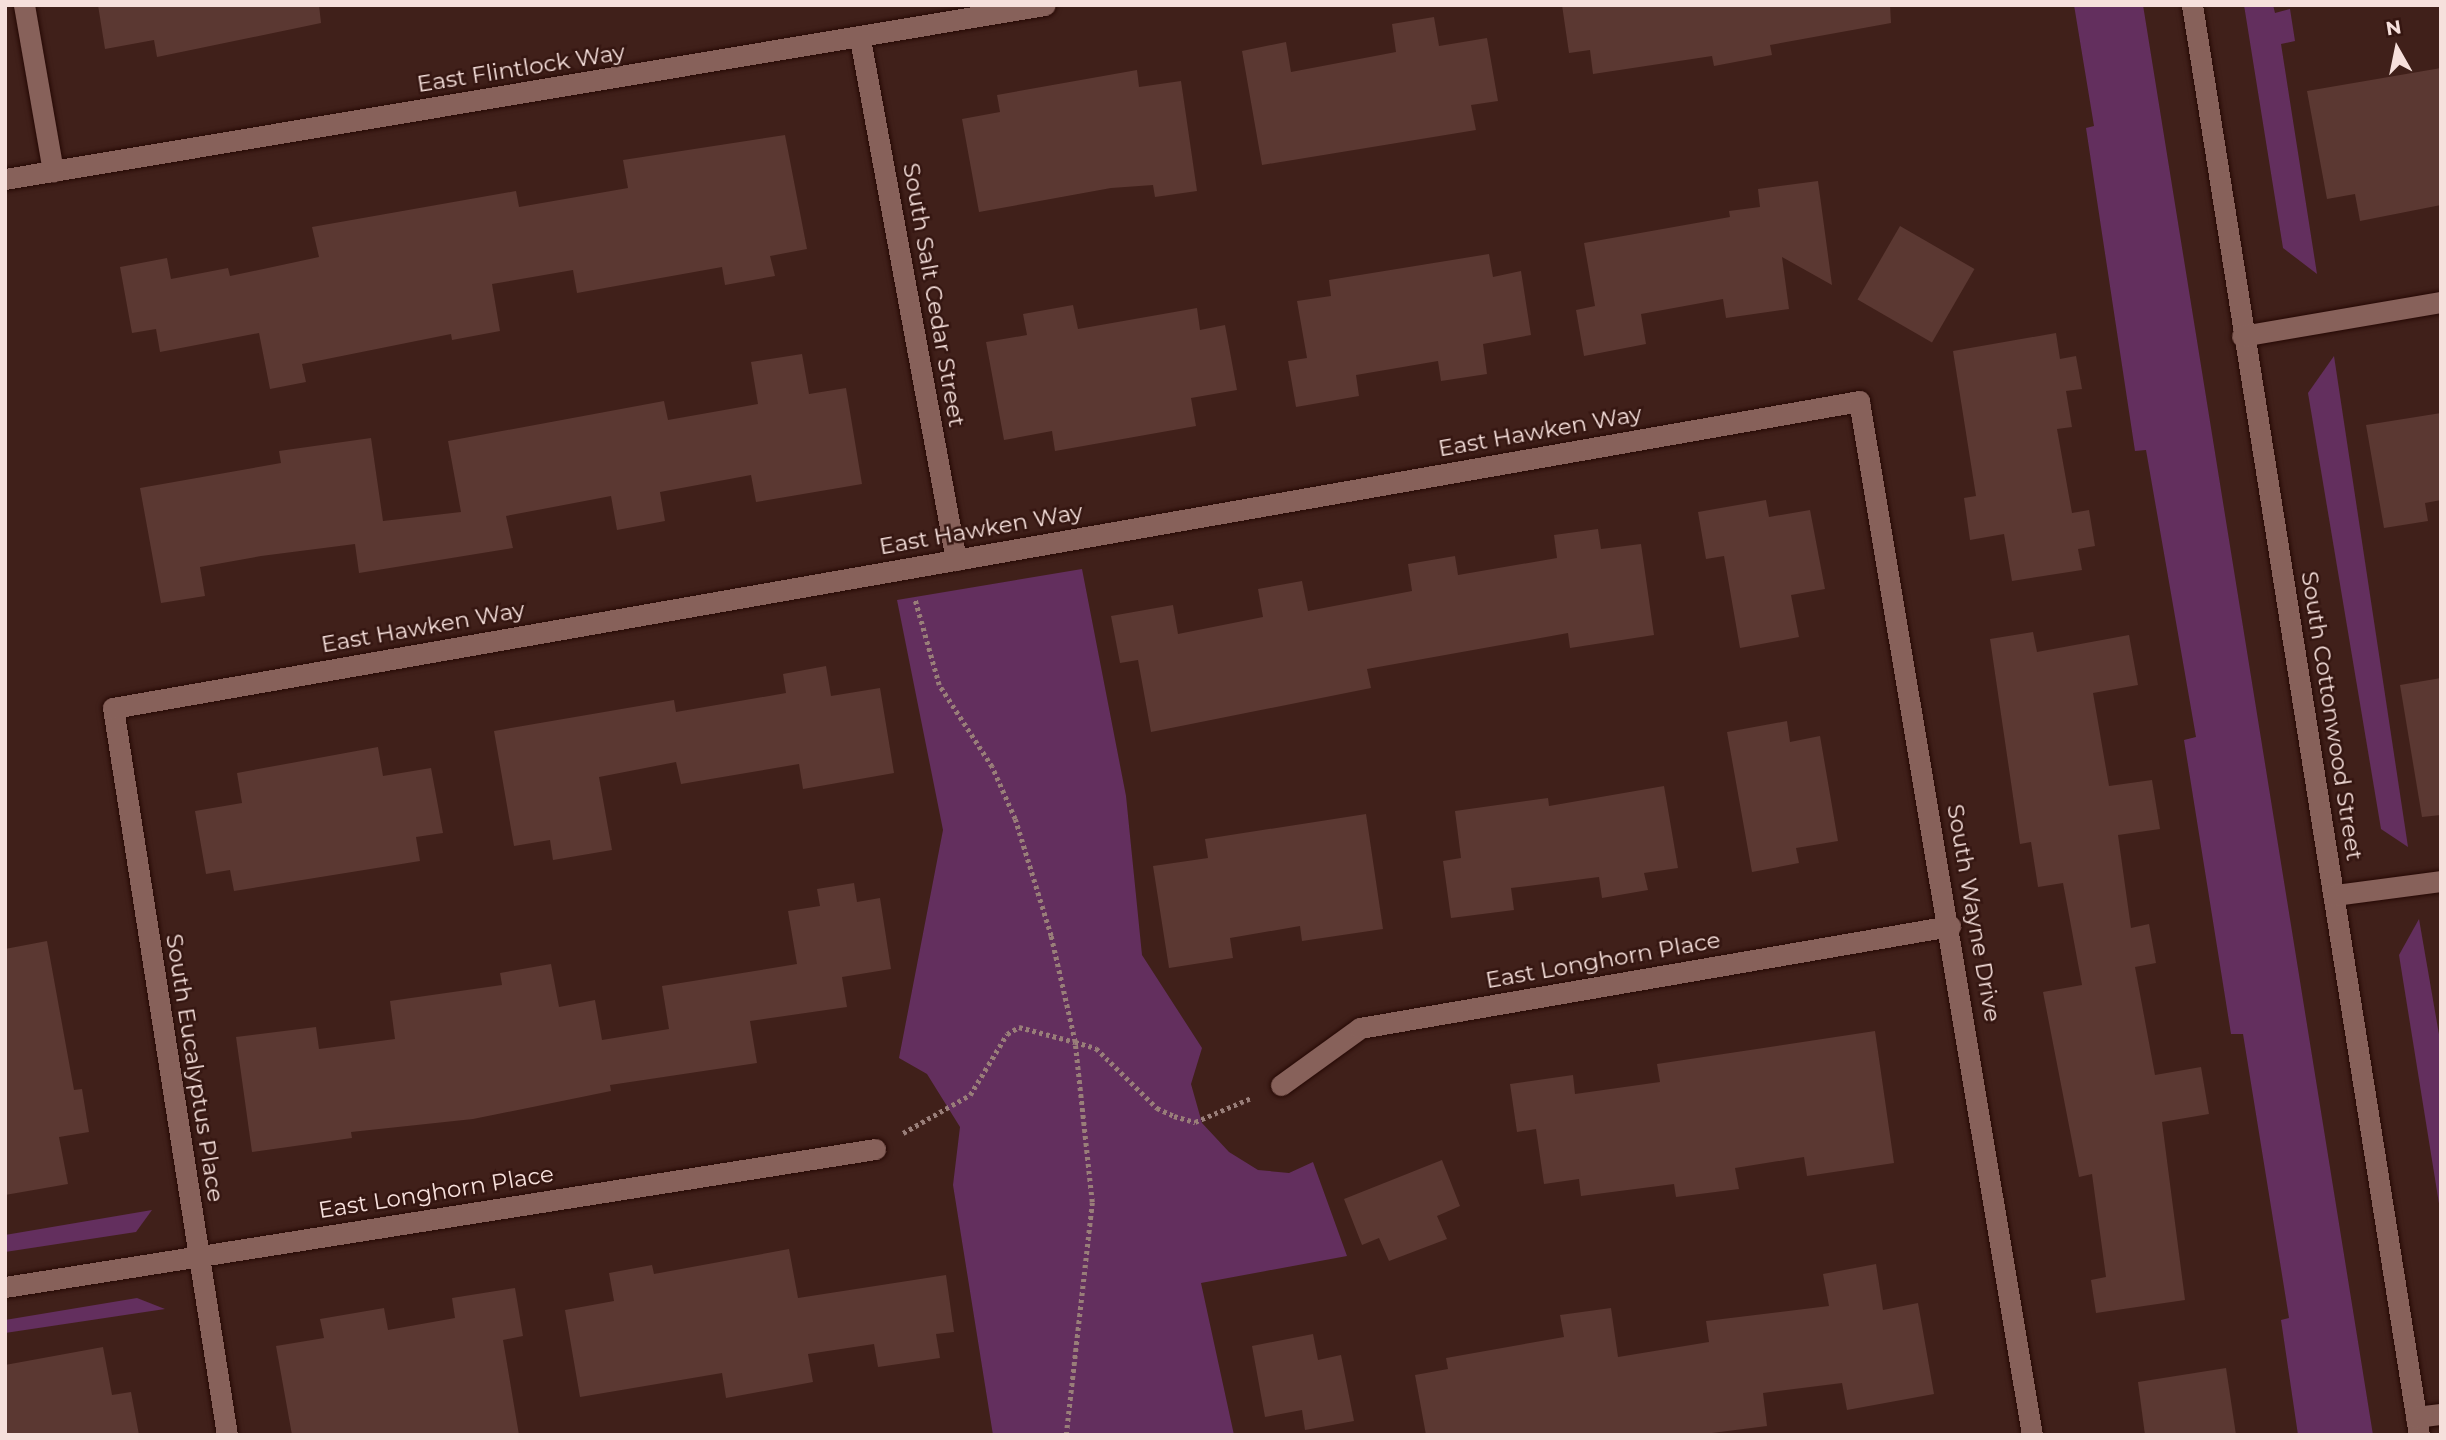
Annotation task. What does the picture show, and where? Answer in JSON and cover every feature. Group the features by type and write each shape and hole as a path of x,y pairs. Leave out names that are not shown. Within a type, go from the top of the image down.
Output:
{"street":[{"path":"24,5 53,172"},
{"name":"East Flintlock Way","path":"5,179 1045,5"},
{"name":"South Cottonwood Street","path":"2192,5 2242,336 2335,895 2418,1426"},
{"name":"South Salt Cedar Street","path":"860,38 956,560"},
{"path":"2242,336 2441,302"},
{"name":"East Hawken Way","path":"113,708 1859,401"},
{"name":"South Wayne Drive","path":"1859,401 1950,926 2032,1435"},
{"name":"South Eucalyptus Place","path":"113,708 227,1435"},
{"path":"2335,895 2441,881"},
{"name":"East Longhorn Place","path":"1281,1085 1360,1028 1950,926"},
{"name":"East Longhorn Place","path":"5,1287 876,1149"},
{"path":"2418,1426 2441,1414"}],"path":[{"path":"910,568 939,685 992,766 1027,854 1075,1042 1092,1202 1066,1435"},
{"path":"876,1149 970,1095 1007,1034 1019,1027 1075,1042 1116,1065 1157,1108 1195,1122 1281,1085"}],"shaded area":[{"path":"2074,5 2143,5 2373,1435 2298,1435 2281,1320 2289,1318 2243,1034 2231,1034 2184,740 2196,737 2146,450 2135,451 2086,128 2094,126"},
{"path":"2244,5 2273,5 2275,13 2290,9 2295,41 2281,44 2317,274 2283,248"},
{"path":"2334,356 2408,847 2381,829 2308,393"},
{"path":"1082,569 1126,796 1142,955 1202,1048 1191,1084 1202,1123 1229,1152 1258,1170 1289,1173 1313,1162 1347,1256 1201,1283 1234,1435 993,1435 953,1185 960,1127 927,1074 899,1058 943,830 897,600"},
{"path":"2419,919 2441,1046 2441,1216 2399,955"},
{"path":"152,1210 136,1232 5,1252 5,1235"},
{"path":"137,1298 165,1309 5,1333 5,1320"}],"building":[{"path":"98,5 319,5 321,23 157,57 154,40 105,49"},
{"path":"1562,5 1890,5 1891,23 1770,45 1772,55 1714,66 1712,56 1593,74 1590,50 1569,53"},
{"path":"1434,17 1439,46 1487,38 1498,101 1471,105 1476,130 1262,165 1242,51 1286,42 1291,72 1396,52 1392,24"},
{"path":"2441,68 2441,205 2360,221 2355,194 2327,199 2307,91"},
{"path":"1137,70 1139,87 1181,81 1197,191 1155,197 1153,185 1111,188 979,212 962,119 1000,112 997,95"},
{"path":"785,135 807,249 770,256 775,276 725,285 722,267 577,293 573,270 492,284 500,331 452,340 451,334 302,364 306,382 270,389 259,333 160,352 156,329 132,333 120,267 167,258 171,279 228,268 230,276 319,257 312,227 516,191 519,207 628,188 623,160"},
{"path":"1818,181 1832,285 1782,257 1789,309 1726,318 1723,299 1641,314 1646,344 1584,356 1576,310 1595,306 1584,243 1730,217 1729,211 1760,207 1758,189"},
{"path":"1900,226 1974,269 1932,343 1858,300"},
{"path":"1489,254 1493,277 1521,271 1531,335 1483,344 1487,374 1441,381 1438,361 1356,375 1359,396 1296,407 1288,361 1307,358 1297,301 1331,296 1329,280"},
{"path":"1073,305 1078,329 1197,308 1200,330 1225,325 1237,390 1191,398 1196,426 1055,451 1052,431 1004,440 986,342 1027,335 1023,314"},
{"path":"2056,333 2060,359 2076,356 2082,389 2066,391 2072,427 2057,429 2072,513 2089,510 2095,546 2078,549 2082,570 2012,581 2004,534 1970,540 1964,498 1976,496 1953,351"},
{"path":"802,354 809,394 846,388 862,484 756,502 751,475 660,492 665,521 617,530 611,496 506,516 513,548 359,573 355,544 261,556 200,567 205,596 161,603 140,488 281,463 279,451 371,438 383,521 461,512 448,441 664,401 668,420 758,404 751,362"},
{"path":"2441,413 2441,500 2425,503 2428,521 2384,528 2366,425"},
{"path":"1766,500 1769,517 1810,510 1825,589 1791,595 1799,637 1740,648 1724,556 1706,559 1698,512"},
{"path":"1598,529 1601,549 1641,544 1654,635 1570,648 1568,633 1367,669 1371,688 1151,732 1138,660 1120,663 1111,616 1173,605 1178,634 1263,617 1258,589 1302,581 1308,611 1412,591 1408,564 1455,556 1458,575 1557,558 1554,535"},
{"path":"2033,632 2037,652 2129,635 2138,685 2093,693 2109,786 2152,780 2160,829 2118,835 2131,928 2149,924 2156,963 2135,967 2155,1075 2201,1067 2209,1114 2162,1122 2185,1300 2096,1313 2091,1280 2106,1277 2092,1174 2079,1177 2043,992 2082,985 2063,883 2038,887 2031,842 2020,844 1990,639"},
{"path":"826,666 831,696 880,688 894,773 803,789 799,764 681,784 676,762 599,777 612,850 553,860 550,840 514,846 494,731 674,700 676,712 786,693 783,674"},
{"path":"2441,678 2441,815 2422,817 2400,685"},
{"path":"1787,721 1790,742 1820,736 1838,841 1796,848 1799,863 1752,872 1727,732"},
{"path":"378,747 383,776 431,768 443,833 416,837 420,861 234,891 230,870 206,874 195,811 242,803 237,773"},
{"path":"1664,786 1678,868 1644,873 1648,890 1602,898 1599,877 1511,888 1514,910 1451,918 1443,861 1461,858 1455,811 1548,798 1549,806"},
{"path":"1366,814 1383,929 1302,941 1300,926 1230,938 1233,958 1169,968 1153,866 1208,858 1205,839"},
{"path":"854,883 857,902 880,898 891,969 842,977 847,1007 750,1021 757,1063 610,1085 611,1091 473,1119 351,1132 352,1138 252,1152 236,1037 316,1027 319,1049 395,1039 390,1001 502,985 500,973 551,964 559,1007 595,1000 602,1040 669,1029 662,986 797,964 788,911 820,906 817,889"},
{"path":"47,941 74,1090 82,1089 89,1132 59,1137 68,1184 5,1195 5,949"},
{"path":"1875,1031 1894,1163 1807,1176 1804,1157 1735,1168 1739,1189 1676,1197 1674,1184 1581,1196 1579,1179 1544,1184 1536,1129 1517,1132 1510,1084 1573,1075 1575,1094 1660,1082 1657,1064"},
{"path":"1442,1160 1460,1206 1437,1216 1447,1239 1389,1261 1379,1238 1362,1245 1344,1199"},
{"path":"789,1249 798,1298 946,1275 954,1332 936,1334 940,1358 878,1367 874,1344 808,1354 813,1382 726,1398 722,1373 580,1397 565,1310 614,1301 609,1273 652,1265 654,1274"},
{"path":"1876,1264 1883,1310 1918,1303 1934,1394 1847,1410 1842,1383 1763,1393 1767,1426 1696,1435 1426,1435 1415,1375 1448,1369 1446,1358 1564,1337 1560,1315 1611,1308 1618,1357 1709,1342 1706,1321 1829,1306 1823,1274"},
{"path":"515,1288 523,1336 503,1340 519,1435 292,1435 276,1346 324,1338 320,1319 384,1308 388,1330 455,1318 452,1298"},
{"path":"1313,1334 1318,1360 1341,1355 1354,1421 1305,1430 1302,1410 1265,1417 1252,1346"},
{"path":"103,1347 112,1395 131,1392 139,1435 5,1435 5,1365"},
{"path":"2226,1368 2236,1435 2145,1435 2138,1382"}]}
